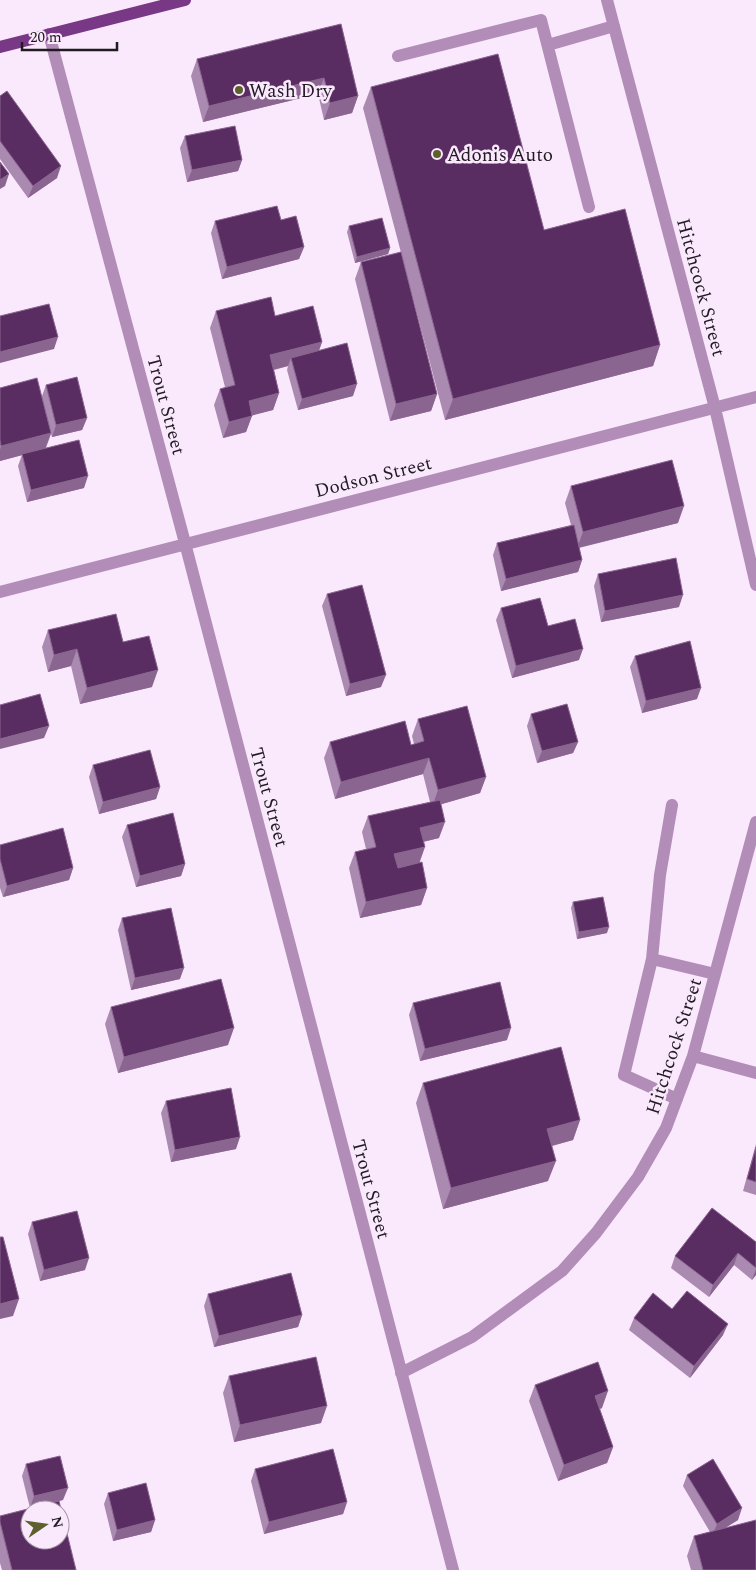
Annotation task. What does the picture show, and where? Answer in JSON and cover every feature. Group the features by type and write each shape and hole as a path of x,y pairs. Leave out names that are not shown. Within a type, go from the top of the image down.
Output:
{"main road":[{"path":"0,47 185,0"}],"street":[{"name":"Hitchcock Street","path":"607,0 715,408 756,585"},
{"path":"398,56 541,20 589,207"},
{"path":"548,45 614,26"},
{"name":"Trout Street","path":"49,34 185,543 453,1570"},
{"name":"Dodson Street","path":"0,592 756,397"},
{"path":"672,805 660,875 652,959 624,1075 677,1099"},
{"name":"Hitchcock Street","path":"401,1373 472,1337 562,1271 596,1233 638,1178 666,1128 692,1056 756,822"},
{"path":"652,959 715,974"},
{"path":"692,1056 756,1073"}],"building":[{"path":"341,24 358,96 330,103 324,78 209,106 197,59"},
{"path":"498,54 544,230 625,209 660,345 453,399 371,87"},
{"path":"7,91 61,166 33,186 0,141 0,96"},
{"path":"235,126 242,160 192,170 185,136"},
{"path":"0,162 9,174 0,180"},
{"path":"277,206 281,220 296,216 304,247 227,267 215,221"},
{"path":"382,218 390,248 357,257 349,226"},
{"path":"401,252 437,394 396,404 361,262"},
{"path":"271,297 275,316 313,306 322,342 270,355 279,393 249,401 252,416 229,422 220,389 235,385 216,311"},
{"path":"49,304 58,337 0,352 0,316"},
{"path":"347,343 357,384 302,399 291,358"},
{"path":"77,377 87,418 56,425 46,385"},
{"path":"37,378 51,433 1,446 0,388"},
{"path":"79,440 88,476 31,490 22,454"},
{"path":"672,460 684,506 583,532 571,486"},
{"path":"574,525 582,560 506,579 497,543"},
{"path":"676,558 683,595 605,611 598,574"},
{"path":"362,585 386,675 350,684 327,594"},
{"path":"540,598 548,626 575,619 583,649 516,666 501,608"},
{"path":"116,614 123,642 149,636 158,670 87,688 77,649 54,655 48,630"},
{"path":"690,641 701,688 646,701 635,656"},
{"path":"40,694 49,726 0,739 0,705"},
{"path":"567,704 578,742 542,751 531,714"},
{"path":"467,706 486,777 438,790 429,758 341,782 330,742 405,721 411,745 424,741 418,719"},
{"path":"150,750 160,787 103,802 93,765"},
{"path":"440,800 445,822 420,828 425,847 394,854 398,868 422,862 427,888 366,902 355,852 376,847 368,816"},
{"path":"173,813 185,864 140,876 127,825"},
{"path":"63,828 73,868 7,886 0,859 0,845"},
{"path":"603,897 609,927 579,932 573,902"},
{"path":"171,908 184,968 135,978 122,918"},
{"path":"221,979 234,1028 124,1057 111,1007"},
{"path":"500,982 511,1028 425,1049 413,1003"},
{"path":"561,1047 580,1120 547,1129 556,1161 451,1188 423,1083"},
{"path":"231,1088 240,1137 175,1150 166,1101"},
{"path":"756,1147 756,1182 747,1179"},
{"path":"712,1208 756,1242 756,1268 738,1253 713,1285 675,1256"},
{"path":"77,1211 89,1258 44,1270 32,1222"},
{"path":"0,1237 3,1237 19,1299 0,1304"},
{"path":"291,1273 302,1315 219,1336 208,1294"},
{"path":"687,1291 728,1324 694,1366 634,1318 653,1293 672,1309"},
{"path":"316,1357 327,1406 240,1425 229,1376"},
{"path":"598,1362 608,1391 595,1396 613,1447 564,1465 535,1385"},
{"path":"333,1449 347,1502 269,1522 255,1469"},
{"path":"60,1456 68,1488 34,1496 26,1464"},
{"path":"713,1459 742,1508 717,1524 687,1475"},
{"path":"146,1483 155,1520 117,1530 108,1493"},
{"path":"20,1511 20,1550 70,1550 70,1546 76,1570 12,1570 0,1516"},
{"path":"756,1520 756,1570 703,1570 694,1536"}],"place":[{"name":"Wash Dry","path":"239,90"},
{"name":"Adonis Auto","path":"437,154"}]}
